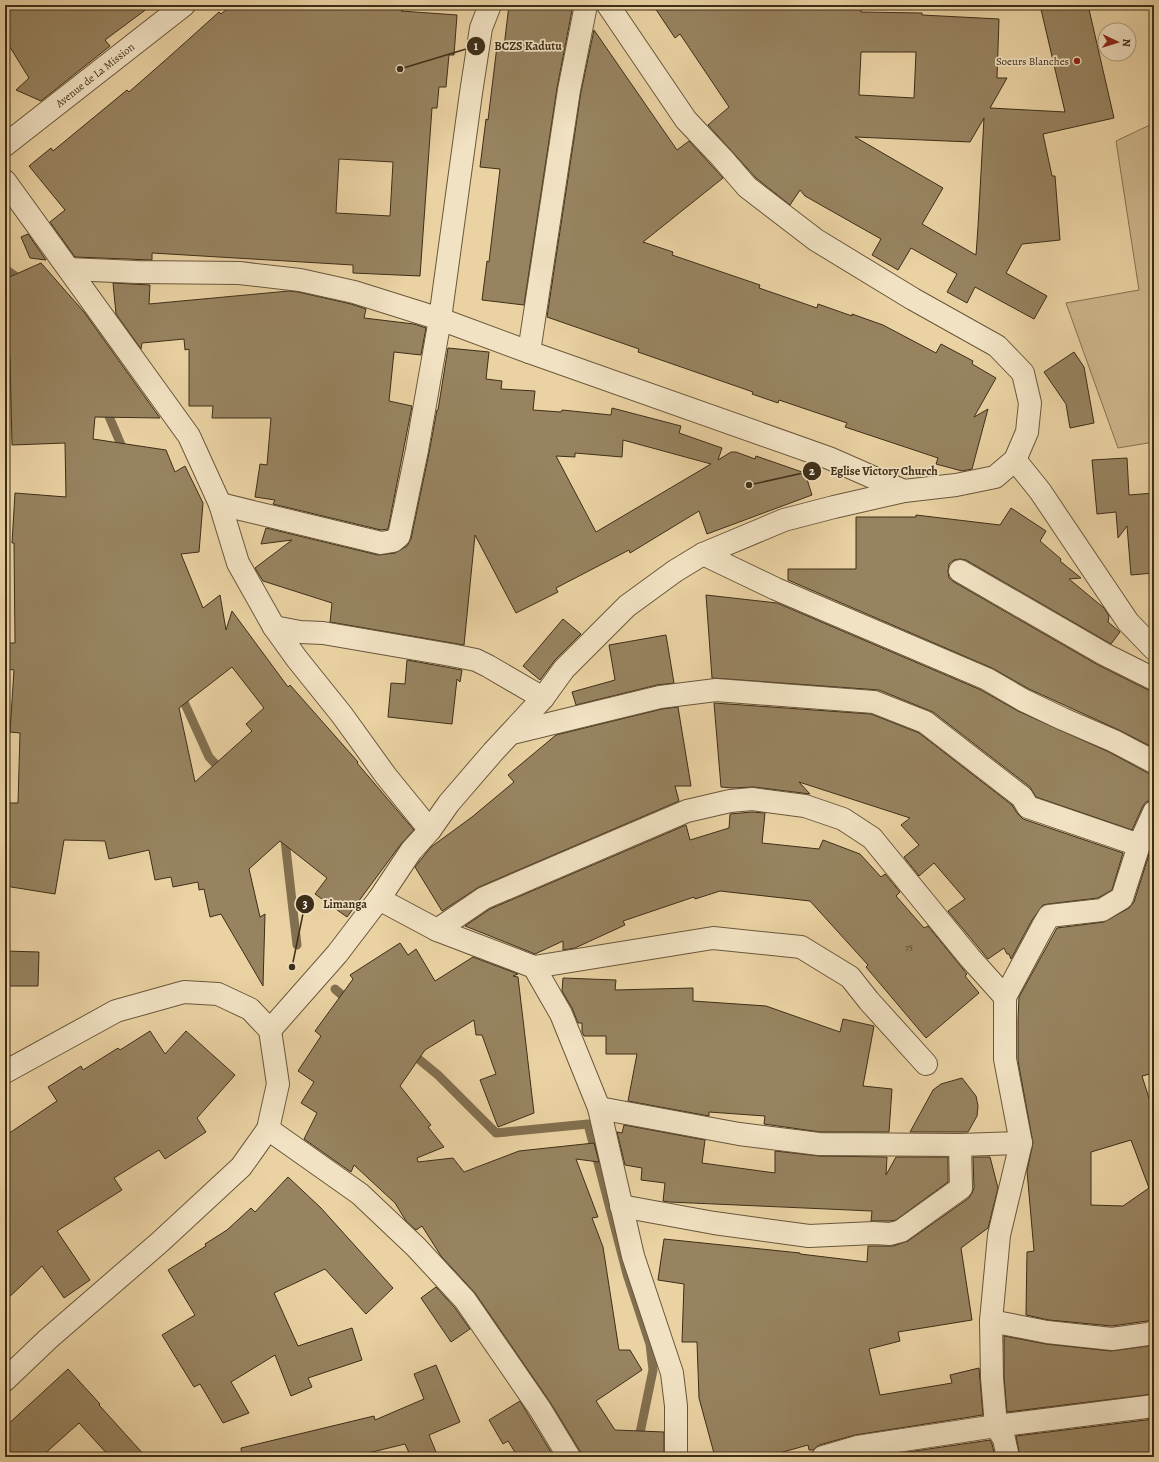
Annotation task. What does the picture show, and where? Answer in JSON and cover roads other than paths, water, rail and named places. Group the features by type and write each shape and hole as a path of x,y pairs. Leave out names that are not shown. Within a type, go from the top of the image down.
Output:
{"street":[{"name":"Avenue de La Mission","path":"5,145 184,5"},
{"path":"220,504 381,542 393,541 399,536 440,319 477,57 482,28 490,5"},
{"path":"529,352 558,171 569,90 586,5"},
{"path":"270,1030 337,954 379,899 411,851 430,830 449,803 493,752 543,698 564,669 626,606 675,571 703,554 784,520 904,491 956,485 995,477 1015,460 1027,432 1030,403 1023,373 997,346 914,300 816,240 747,187 686,120 608,5"},
{"path":"5,181 189,436 220,504 238,563 274,627 296,659 342,715 386,776 430,830"},
{"path":"69,269 137,272 239,273 300,280 354,292 440,319 829,458 904,491"},
{"path":"1015,460 1040,491 1128,622 1154,649"},
{"path":"703,554 776,589 988,679 1030,703 1114,741 1154,762"},
{"path":"960,571 1104,654 1154,679"},
{"path":"274,627 300,632 323,633 476,660 543,698"},
{"path":"512,733 660,697 716,690 874,702 925,722 1022,797 1028,807 1139,845"},
{"path":"437,930 484,898 687,811 730,801 752,799 805,806 843,819 872,838 970,958 1006,997"},
{"path":"1008,1457 1004,1439 996,1426 992,1378 991,1321 999,1235 1020,1143 1005,1059 1006,997 1042,926 1050,916 1102,910 1122,898 1139,845 1154,812"},
{"path":"379,899 437,930 534,967 713,938 801,947 850,977 869,1001 926,1064"},
{"path":"534,967 561,1014 599,1108 633,1256 672,1373 676,1406 676,1457"},
{"path":"5,1072 116,1011 184,992 218,994 250,1009 270,1030 278,1084 268,1129 241,1167 160,1242 48,1339 5,1380"},
{"path":"599,1108 739,1134 818,1144 960,1146 1020,1143"},
{"path":"268,1129 360,1194 416,1247 465,1300 540,1409 569,1457"},
{"path":"621,1206 714,1223 809,1236 874,1233 890,1234 901,1231 961,1188 960,1146"},
{"path":"991,1321 1047,1332 1112,1339 1154,1332"},
{"path":"823,1457 856,1447 996,1426 1154,1406"}],"waterway":[{"path":"5,269 24,282"},
{"path":"105,407 125,454"},
{"path":"180,693 209,757 223,772"},
{"path":"280,835 285,840 297,945"},
{"path":"335,989 351,1003"},
{"path":"410,1052 438,1075 496,1133 588,1124 627,1274 650,1344 653,1370 635,1457"}],"place":[{"name":"Soeurs Blanches","path":"1077,61"},
{"name":"BCZS Kadutu","path":"400,69"},
{"name":"Eglise Victory Church","path":"749,485"},
{"name":"Limanga","path":"292,967"}]}
